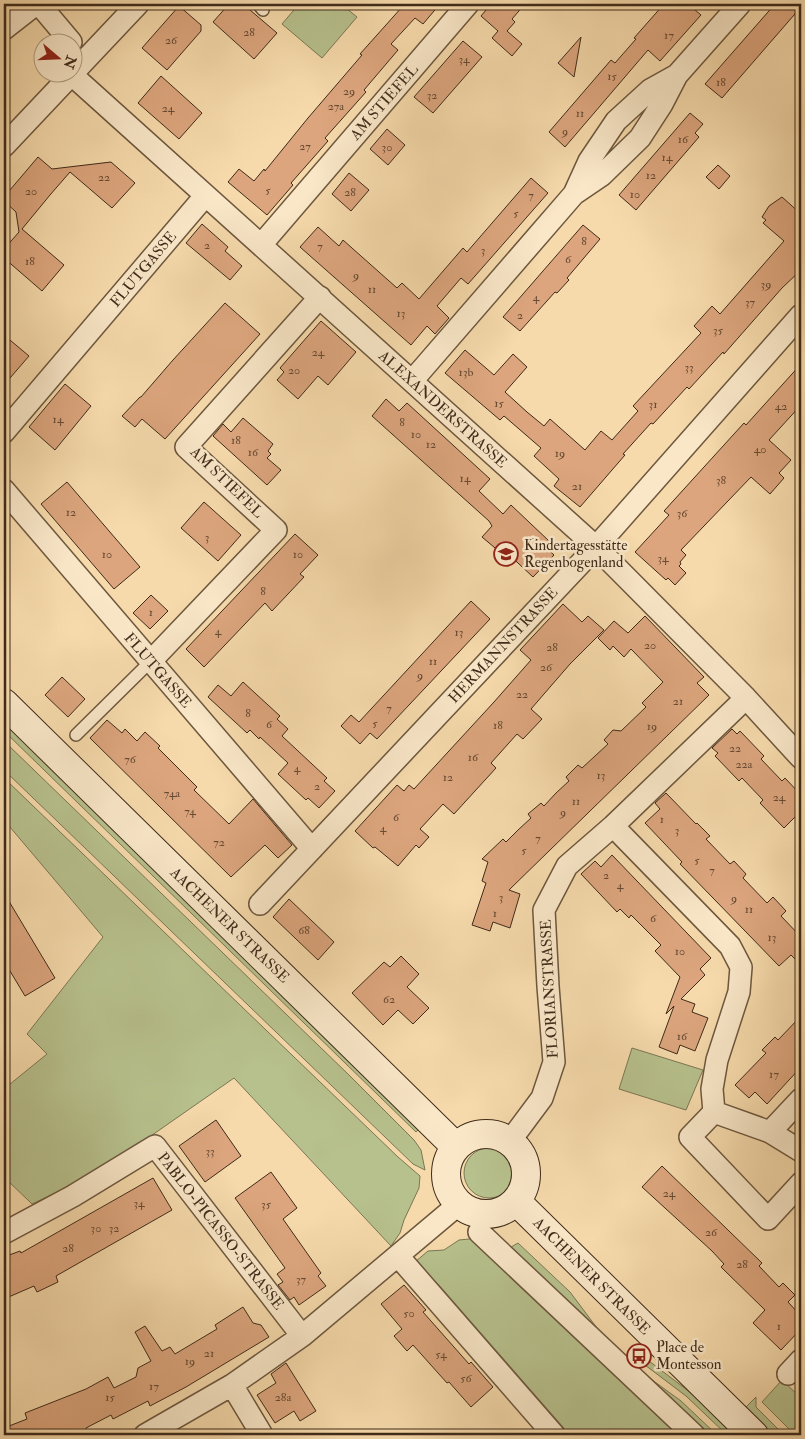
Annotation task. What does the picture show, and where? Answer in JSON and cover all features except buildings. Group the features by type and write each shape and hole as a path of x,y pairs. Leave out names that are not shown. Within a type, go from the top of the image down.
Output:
{"main road":[{"name":"AACHENER STRASSE","path":"4,702 456,1147"},
{"path":"482,1134 497,1135 510,1141 520,1151 526,1170 523,1190 516,1201 506,1209 488,1214 470,1211 459,1204 450,1191 446,1176 448,1160 456,1147 468,1138 482,1134"},
{"name":"AACHENER STRASSE","path":"516,1201 754,1435"}],"street":[{"path":"4,29 38,4"},
{"name":"ALEXANDERSTRASSE","path":"38,4 58,32"},
{"path":"82,49 138,4"},
{"name":"AM STIEFEL","path":"262,245 468,4"},
{"path":"412,381 574,194 602,175 640,138 678,75 740,4"},
{"name":"ALEXANDERSTRASSE","path":"82,63 205,196 262,245 596,546 746,698 801,758"},
{"path":"574,194 588,161 616,121 650,90 678,75"},
{"path":"4,146 54,82"},
{"name":"FLUTGASSE","path":"4,432 205,196"},
{"name":"AM STIEFEL","path":"150,662 276,530 186,447 320,297"},
{"name":"HERMANNSTRASSE","path":"260,904 596,546 801,315"},
{"name":"FLUTGASSE","path":"4,490 312,849"},
{"name":"FLORIANSTRASSE","path":"510,1141 542,1098 554,1062 544,910 567,866 613,826 746,698"},
{"path":"613,826 730,946 741,967 739,992 717,1060 712,1089 714,1112 690,1138 768,1219 801,1183"},
{"path":"770,1132 801,1099"},
{"path":"714,1112 770,1132 801,1151"},
{"name":"PABLO-PICASSO-STRASSE","path":"4,1233 73,1196 155,1146 302,1336"},
{"path":"145,1435 232,1385 302,1336 459,1204"},
{"path":"479,1232 694,1435"},
{"path":"398,1256 554,1435"},
{"path":"232,1385 262,1435"}],"lane":[{"path":"76,735 150,662"}],"green space":[{"path":"299,4 341,4 357,17 322,58 282,24"},
{"path":"4,720 420,1128 416,1132 4,731"},
{"path":"4,741 414,1140 421,1150 425,1170 413,1164 4,770"},
{"path":"4,778 420,1176 419,1188 400,1233 391,1246 234,1078 135,1147 85,1179 32,1204 4,1177 4,1089 47,1054 27,1034 103,937 4,820"},
{"path":"632,1048 703,1070 686,1110 619,1089"},
{"path":"489,1148 499,1150 507,1155 512,1163 514,1173 512,1183 507,1191 499,1196 489,1198 479,1196 471,1191 466,1183 464,1173 466,1163 471,1155 479,1150"},
{"path":"480,1238 677,1423 667,1435 570,1435 438,1284 415,1262 428,1251 444,1250 459,1240"},
{"path":"518,1243 570,1292 600,1332 644,1374 681,1401 717,1435 700,1435 506,1250"},
{"path":"645,1358 703,1402 737,1435 727,1435 686,1396 641,1362"},
{"path":"782,1380 801,1398 801,1435 795,1435 762,1402"},
{"path":"756,1397 756,1407 784,1435 773,1435 745,1408"}],"place":[{"name":"Kindertagesstätte Regenbogenland","path":"506,554"},
{"name":"Place de Montesson","path":"639,1356"}]}
